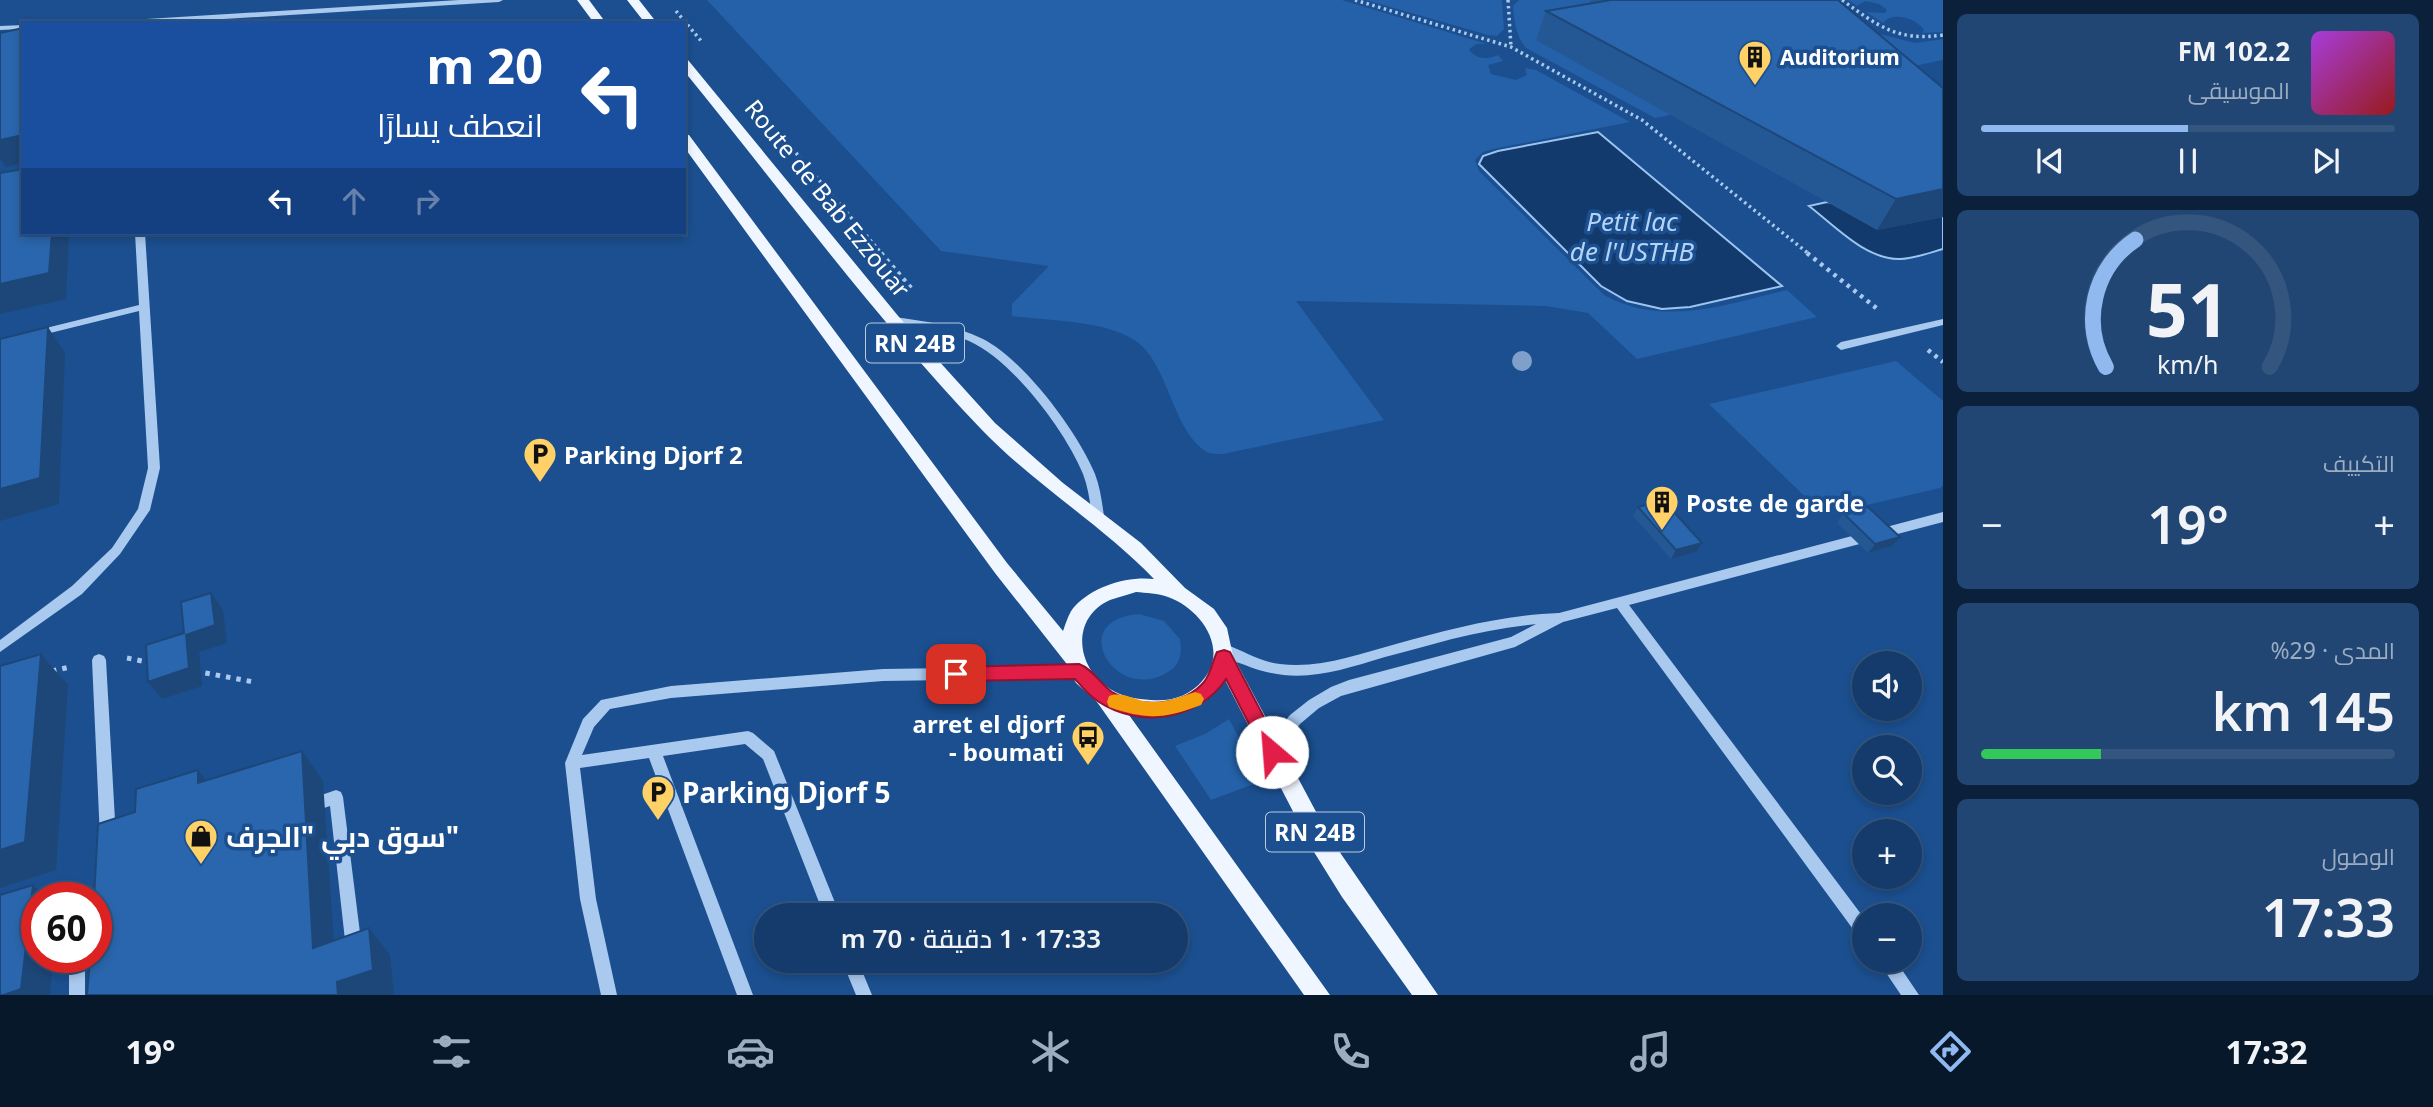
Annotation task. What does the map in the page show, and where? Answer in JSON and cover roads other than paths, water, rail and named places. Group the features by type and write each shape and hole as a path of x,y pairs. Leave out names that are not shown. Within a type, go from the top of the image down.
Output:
{"main road":[{"path":"583,0 599,21"},
{"path":"633,0 650,21"},
{"name":"Route de Bab Ezzouar","path":"686,65 894,320 989,427 1057,487 1098,516 1146,558 1178,593"},
{"path":"686,141 995,559 1075,664 1105,697 1318,995"},
{"path":"1075,664 1070,639 1074,622 1084,607 1098,596 1116,588 1136,585 1178,593 1196,603 1210,617 1220,633 1224,654 1213,682 1192,702 1149,710 1126,706 1105,697"},
{"name":"RN 24B","path":"1224,654 1310,823 1350,890 1426,995"}],"street":[{"path":"149,21 499,0"},
{"path":"0,28 21,27"},
{"path":"0,647 11,642 77,590 116,551 144,510 154,468 141,235"},
{"path":"26,336 144,306"},
{"path":"894,320 966,335 1001,355 1015,368 1081,457 1090,476 1098,516"},
{"path":"1841,346 1943,322"},
{"path":"1224,654 1280,670 1310,671 1337,666 1495,622 1559,618 1943,517"},
{"path":"1620,602 1852,915"},
{"path":"1272,752 1284,729 1302,710 1323,695 1515,642 1559,618"},
{"path":"99,660 110,858"},
{"path":"609,995 588,899 572,763 588,723 606,704 671,692 1075,664"},
{"path":"572,763 748,737 769,755 827,903"},
{"path":"654,751 745,995"},
{"path":"296,810 336,797 356,969"},
{"path":"77,973 77,995"},
{"path":"855,973 864,995"},
{"path":"1895,973 1911,995"}],"water":[{"name":"Petit lac de l'USTHB","path":"1598,132 1782,286 1690,307 1662,309 1627,301 1601,286 1479,164 1483,156 1498,151"},
{"path":"1827,202 1943,216 1943,249 1904,259 1874,254 1851,240 1809,206"}],"place":[{"name":"Auditorium","path":"1755,87"},
{"name":"Parking Djorf 2","path":"540,484"},
{"name":"Poste de garde","path":"1662,532"},
{"name":"arret el djorf - boumati","path":"1088,767"},
{"name":"Parking Djorf 5","path":"658,822"},
{"name":"سوق دبي \"الجرف\"","path":"201,866"}]}
